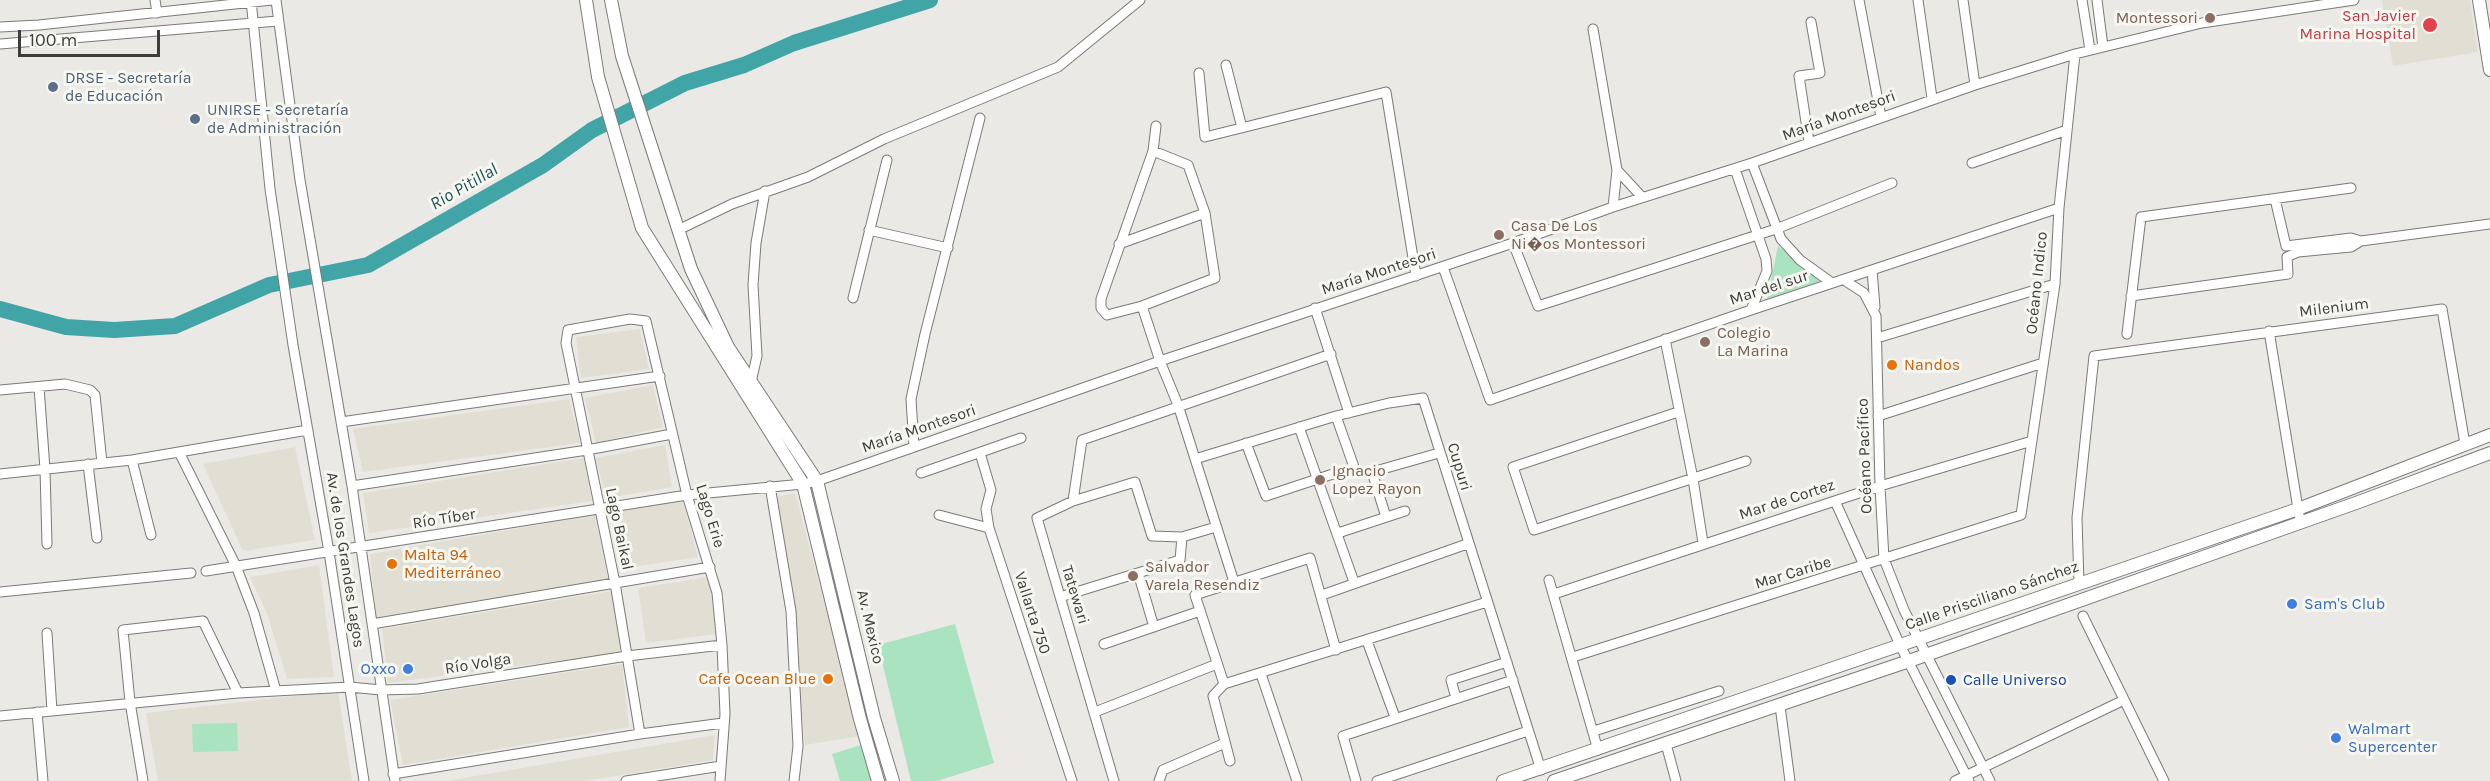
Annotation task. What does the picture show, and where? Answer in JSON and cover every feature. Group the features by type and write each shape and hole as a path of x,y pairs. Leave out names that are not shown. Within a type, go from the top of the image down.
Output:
{"main road":[{"name":"Av. Mexico","path":"586,0 595,64 642,228 803,484 860,719 878,781"},
{"path":"611,0 622,56 691,269 728,347 817,480"},
{"path":"2479,0 2490,70"},
{"name":"Calle Prisciliano Sánchez","path":"1503,781 2298,509 2490,435"},
{"name":"Calle Prisciliano Sánchez","path":"1554,781 1909,661 2300,523 2490,453"},
{"name":"Av. Mexico","path":"817,480 874,718 892,781"}],"street":[{"path":"155,0 157,13"},
{"path":"0,27 39,25 272,0"},
{"name":"Av. de los Grandes Lagos","path":"276,0 300,180 352,486 394,778"},
{"path":"678,230 765,191 808,177 884,139 1058,67 1140,0"},
{"path":"1859,0 1881,117"},
{"path":"1918,0 1932,98"},
{"path":"1963,0 1975,85"},
{"path":"2082,0 2090,50"},
{"path":"2097,0 2103,47"},
{"name":"María Montesori","path":"687,495 803,484 817,480 1315,308 1513,243 1641,197 1735,169 1932,98 2075,54 2202,23 2354,0"},
{"name":"Av. de los Grandes Lagos","path":"251,1 270,189 364,781"},
{"path":"0,44 278,21"},
{"path":"1809,142 1798,76 1820,73 1811,22"},
{"path":"39,25 39,41"},
{"path":"1593,29 1617,170 1613,207"},
{"name":"Océano Indico","path":"2021,514 2055,284 2059,208 2075,54"},
{"path":"1226,65 1242,128"},
{"path":"1199,74 1205,136 1386,92 1416,276"},
{"path":"914,447 911,399 924,334 980,118"},
{"path":"1153,151 1188,165 1204,213 1215,278 1142,306 1107,315 1101,308 1101,298 1153,151 1156,126"},
{"path":"1972,163 2067,130"},
{"path":"853,298 887,160"},
{"path":"1752,163 1781,239 1800,260 1832,283"},
{"path":"1735,169 1766,259 1767,271 1751,310"},
{"path":"1617,170 1641,197"},
{"path":"1513,243 1538,306 1776,229 1892,183"},
{"path":"2127,334 2141,217 2351,188"},
{"path":"751,382 757,356 753,285 756,243 765,191"},
{"path":"2275,199 2286,246 2350,238 2361,241 2490,224"},
{"name":"Mar del sur","path":"1443,267 1490,400 1665,339 2059,208"},
{"path":"1119,243 1204,213"},
{"path":"869,230 948,248"},
{"path":"2131,296 2288,274 2287,257 2298,252 2351,247 2361,241"},
{"path":"1872,270 1876,316"},
{"name":"Océano Pacífico","path":"1844,280 1864,293 1876,316 1884,559 1894,588 1918,639 1990,781"},
{"path":"1877,338 2055,284"},
{"path":"1142,306 1160,361 1178,405 1234,582"},
{"path":"1315,308 1349,413"},
{"name":"Milenium","path":"2079,584 2077,519 2094,356 2442,309 2465,444"},
{"name":"Lago Erie","path":"568,330 622,320 646,321 687,495 717,593 722,645 723,723 720,781"},
{"name":"Lago Baikal","path":"568,330 566,344 615,583 640,734"},
{"path":"2269,331 2300,523"},
{"path":"1665,339 1693,479 1703,543"},
{"path":"1073,501 1082,440 1331,354"},
{"path":"1878,416 2043,363"},
{"path":"340,422 660,376"},
{"path":"0,390 65,384 90,390 95,395 102,463"},
{"path":"39,387 45,469 47,544"},
{"name":"Cupuri","path":"1195,459 1336,416 1389,403 1423,398 1467,544 1513,680 1540,770"},
{"path":"1678,412 1513,467 1534,530 1746,460"},
{"path":"1246,443 1266,496 1354,467 1336,416"},
{"path":"1299,427 1354,582"},
{"path":"0,474 132,460 308,430"},
{"path":"352,486 587,450 672,434"},
{"path":"921,473 1021,438"},
{"name":"Mar de Cortez","path":"1554,594 1880,486 2032,441"},
{"path":"179,452 236,566 254,613 276,691"},
{"name":"Vallarta 750","path":"980,453 991,490 986,509 989,528 1072,781"},
{"path":"1386,517 1372,472 1439,453"},
{"path":"132,460 151,535"},
{"path":"88,465 97,538"},
{"name":"Tatewari","path":"1114,781 1037,518 1073,501 1135,482 1152,536 1182,537"},
{"path":"770,486 791,611 798,746 794,781"},
{"name":"Río Tíber","path":"206,571 687,495"},
{"name":"Océano Pacífico","path":"1835,501 1900,645 1968,778"},
{"path":"1338,533 1405,511"},
{"name":"Mar Caribe","path":"1572,657 1864,566 2021,514"},
{"path":"939,515 989,528"},
{"path":"1060,597 1180,560 1182,537 1216,527"},
{"path":"1322,595 1467,544"},
{"path":"1224,684 1195,595 1310,558 1336,650"},
{"path":"372,624 710,567"},
{"path":"0,592 191,573"},
{"path":"1138,573 1154,627"},
{"path":"1549,580 1598,750"},
{"path":"1230,761 1213,696 1224,684 1487,602"},
{"path":"1104,644 1200,611"},
{"path":"2083,616 2164,781"},
{"path":"142,781 130,702 123,630 203,621 238,693"},
{"path":"47,633 52,711"},
{"path":"1367,641 1395,717"},
{"name":"Río Volga","path":"0,716 238,693 350,687 381,690 418,689 627,656 722,645"},
{"path":"1456,698 1451,680 1507,662"},
{"path":"1095,712 1217,664"},
{"path":"1261,674 1297,781"},
{"path":"1356,781 1344,736 1395,717 1513,680"},
{"path":"1594,731 1719,691"},
{"path":"1955,781 1968,778 1983,767 2124,700"},
{"path":"1780,706 1790,781"},
{"path":"37,712 43,781"},
{"path":"394,778 640,734 723,723"},
{"path":"1377,781 1528,731"},
{"path":"1160,781 1163,770 1225,743"},
{"path":"1666,744 1676,781"},
{"path":"626,781 721,766"}],"shaded area":[{"name":"San Javier Marina Hospital","path":"2382,0 2470,0 2478,52 2393,66"},
{"path":"640,329 649,369 581,378 576,337"},
{"path":"653,385 663,427 596,443 585,398"},
{"path":"569,399 580,443 363,472 353,429"},
{"path":"665,445 672,487 607,498 595,458"},
{"path":"295,447 315,540 243,551 203,464"},
{"path":"584,458 592,501 369,533 363,493"},
{"path":"795,493 860,736 805,745 776,497"},
{"path":"683,501 698,557 627,568 617,511"},
{"path":"595,515 608,579 376,618 370,554"},
{"path":"319,565 334,677 287,679 268,616 250,577"},
{"path":"709,577 716,634 646,643 638,588"},
{"path":"612,591 620,653 388,683 382,629"},
{"path":"622,664 629,727 403,765 390,700"},
{"path":"338,691 352,781 158,781 146,713"},
{"path":"715,735 713,760 585,781 446,781"}],"green space":[{"path":"1778,246 1806,269 1820,281 1767,299"},
{"path":"955,624 994,763 937,781 911,781 878,645"},
{"path":"237,723 238,751 193,752 192,724"},
{"path":"864,744 875,781 840,781 832,754"}],"waterway":[{"name":"Rio Pitillal","path":"0,309 66,327 114,330 175,326 269,285 368,265 543,165 592,130 685,83 744,65 794,43 930,0"}],"place":[{"name":"Montessori","path":"2210,18"},
{"name":"San Javier Marina Hospital","path":"2430,25"},
{"name":"DRSE - Secretaría de Educación","path":"53,87"},
{"name":"UNIRSE - Secretaría de Administración","path":"195,119"},
{"name":"Casa De Los Ni�os Montessori","path":"1499,235"},
{"name":"Colegio La Marina","path":"1705,342"},
{"name":"Nandos","path":"1892,365"},
{"name":"Ignacio Lopez Rayon","path":"1320,480"},
{"name":"Malta 94 Mediterráneo","path":"392,564"},
{"name":"Salvador Varela Resendiz","path":"1133,576"},
{"name":"Sam's Club","path":"2292,604"},
{"name":"Oxxo","path":"408,669"},
{"name":"Cafe Ocean Blue","path":"828,679"},
{"name":"Calle Universo","path":"1951,680"},
{"name":"Walmart Supercenter","path":"2336,738"}]}
